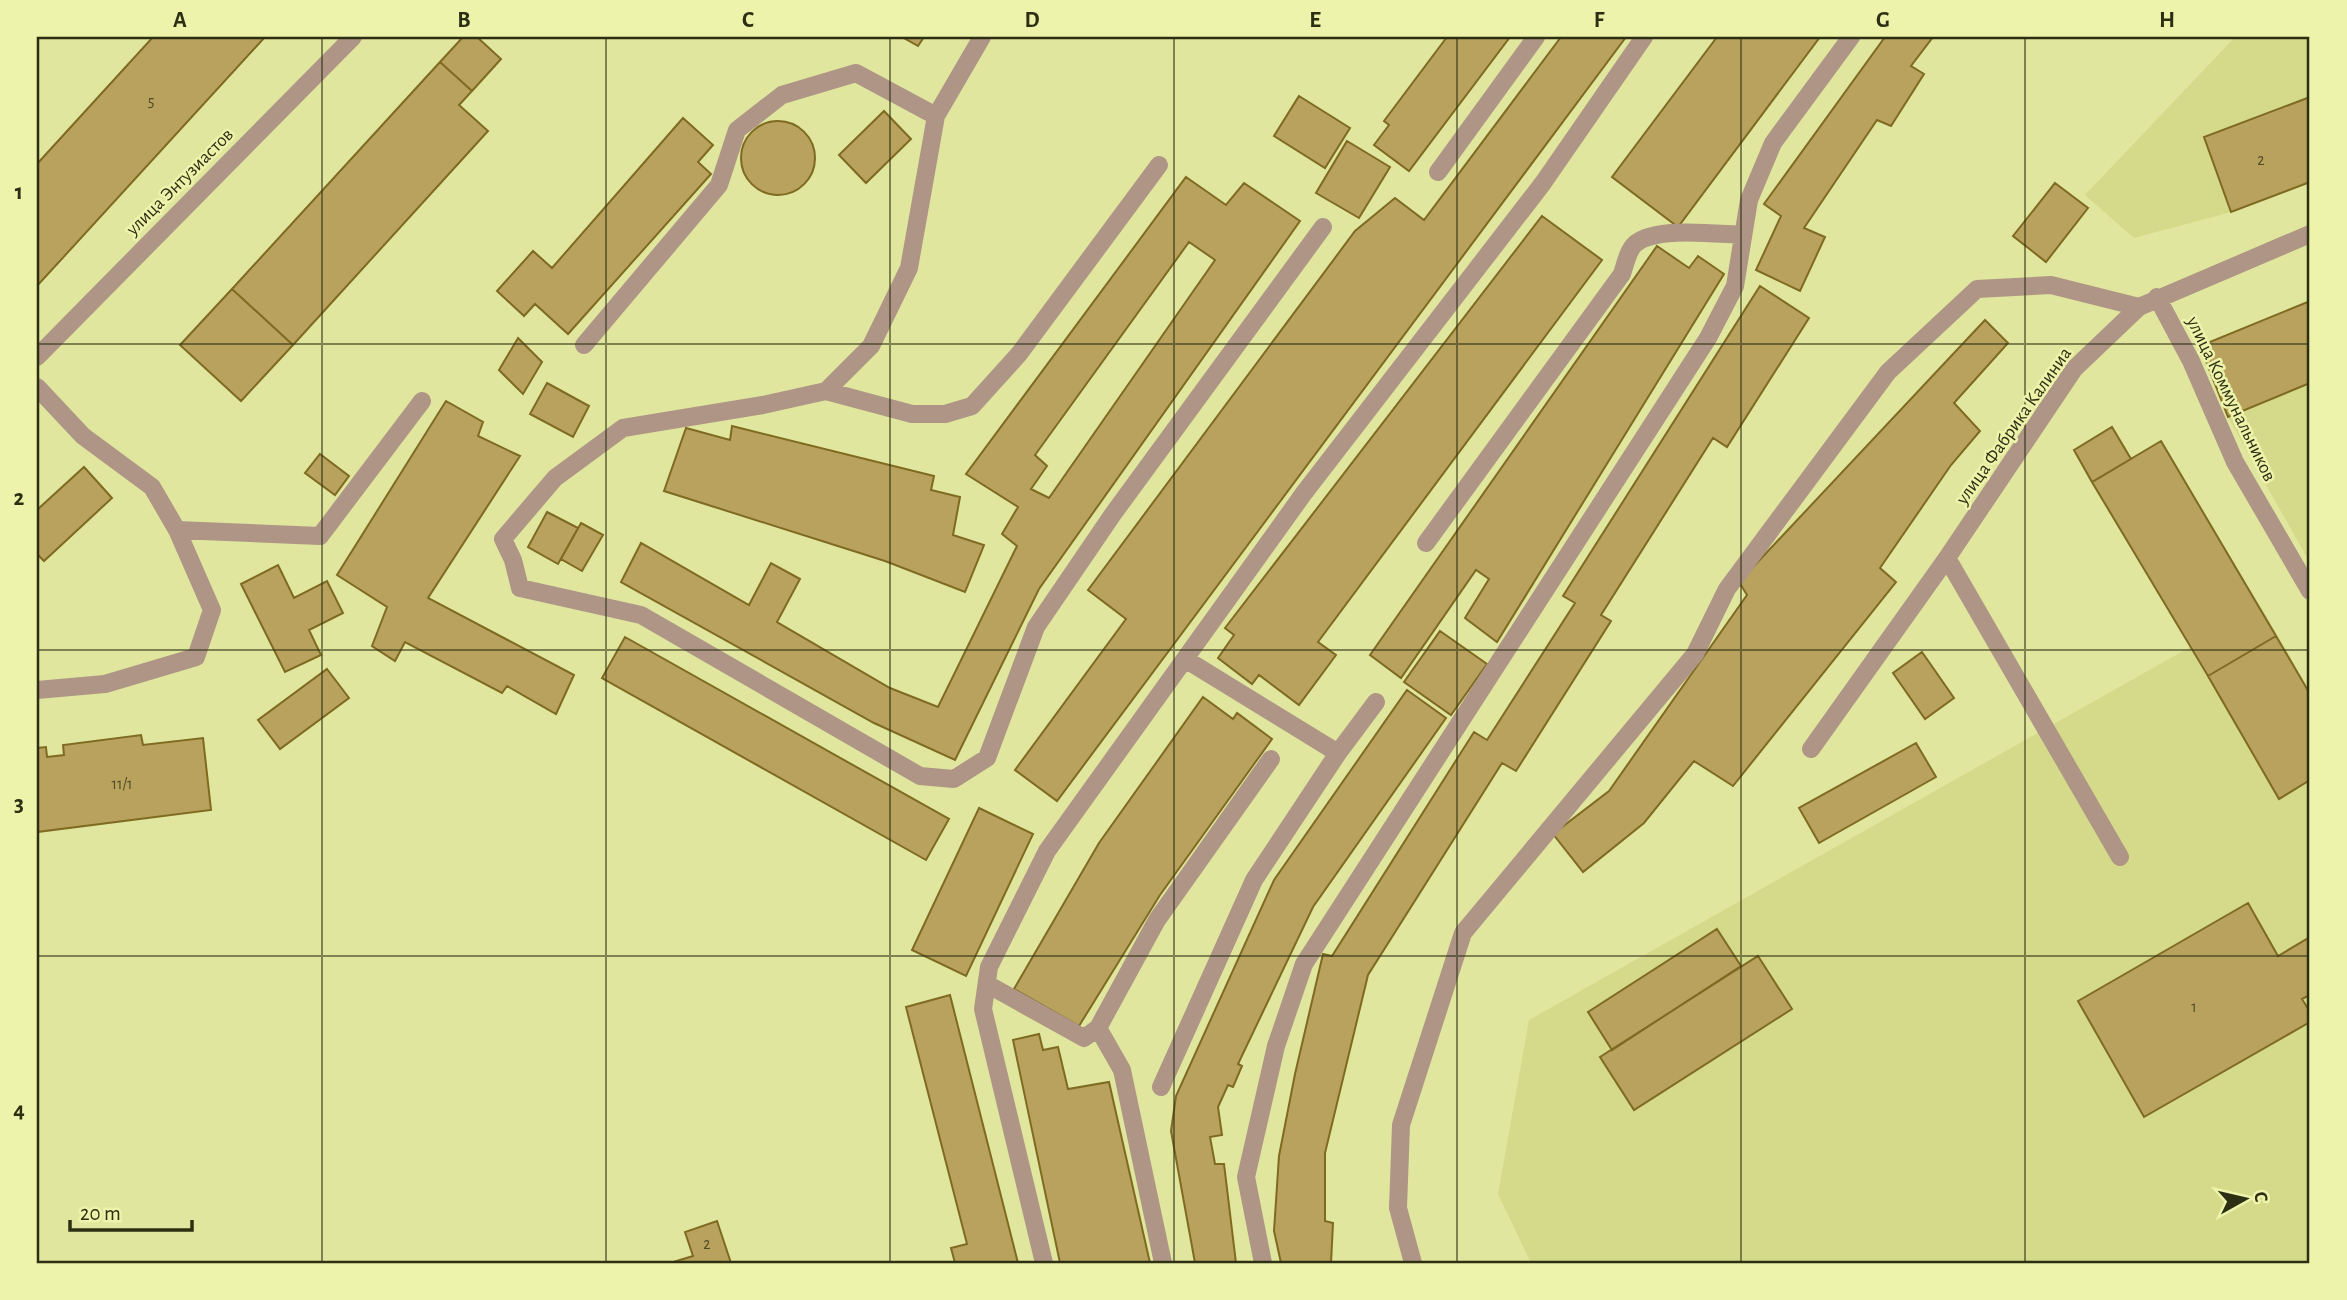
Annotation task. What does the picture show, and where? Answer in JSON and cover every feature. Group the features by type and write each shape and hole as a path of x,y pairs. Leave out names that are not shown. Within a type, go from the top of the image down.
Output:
{"street":[{"name":"улица Энтузиастов","path":"37,357 353,37"},
{"path":"826,391 871,346 909,268 936,116 982,37"},
{"path":"1438,172 1536,37"},
{"path":"1044,1263 983,1009 989,967 1046,851 1304,493 1543,183 1644,37"},
{"path":"1263,1263 1246,1177 1276,1046 1304,964 1708,338 1735,286 1749,200 1773,143 1851,37"},
{"path":"584,345 719,185 737,130 782,94 856,73 936,116"},
{"path":"1159,165 1018,354 972,406 945,414 912,414 826,391 763,405 624,428 555,478 503,539 513,560 520,588 641,615 920,776 954,779 987,758 1036,627 1113,514 1322,227"},
{"path":"1426,543 1622,274 1632,245 1647,236 1680,233 1743,235"},
{"name":"улица Фабрика Калиниа","path":"1811,749 1947,558 2074,369 2139,307 2157,297 2310,234"},
{"path":"1413,1263 1398,1208 1401,1125 1464,933 1695,654 1727,589 1888,372 1978,289 2051,285 2139,307"},
{"name":"улица Коммунальников","path":"2157,297 2191,361 2235,463 2310,591"},
{"path":"37,387 83,436 152,487 177,530 212,610 196,657 105,684 37,690"},
{"path":"177,530 320,536 422,401"},
{"path":"1947,558 2120,857"},
{"path":"1185,659 1338,753"},
{"path":"1161,1087 1254,880 1338,753 1376,702"},
{"path":"987,984 1084,1038 1098,1028 1157,920 1271,759"},
{"path":"1098,1028 1122,1070 1163,1263"}],"shaded area":[{"path":"2235,37 2310,37 2310,182 2231,212 2134,238 2085,195"},
{"path":"2310,301 2310,563 2228,417 2200,346"},
{"path":"2261,607 2310,691 2310,1263 1531,1263 1498,1194 1529,1020"}],"building":[{"path":"153,37 265,37 37,286 37,164"},
{"path":"463,37 477,37 501,59 472,91 440,62"},
{"path":"902,37 924,37 918,46"},
{"path":"1447,37 1510,37 1409,171 1374,145 1389,125 1384,121"},
{"path":"1561,37 1626,37 1057,801 1015,770 1126,619 1088,590 1355,231 1395,198 1424,220"},
{"path":"1717,37 1820,37 1678,227 1612,177"},
{"path":"1885,37 1933,37 1911,66 1924,74 1891,126 1877,120 1804,228 1825,237 1800,291 1756,270 1781,216 1764,204"},
{"path":"440,62 472,91 459,105 488,131 293,345 232,289"},
{"path":"1299,96 1350,128 1325,168 1274,136"},
{"path":"2310,97 2310,182 2231,212 2204,137"},
{"path":"884,111 911,139 866,183 839,155"},
{"path":"683,118 713,145 698,162 711,174 568,334 535,304 524,316 497,291 533,251 552,268"},
{"path":"778,121 792,124 804,132 812,144 815,158 812,172 804,184 792,192 778,195 764,192 752,184 744,172 741,158 744,144 752,132 764,124"},
{"path":"1347,141 1390,167 1359,218 1316,193"},
{"path":"1186,177 1226,205 1244,183 1300,221 1039,589 955,760 874,723 621,582 641,543 749,605 771,563 800,579 777,622 890,688 938,707 1017,546 1002,534 1018,507 966,474","holes":["1189,242 1215,260 1049,498 1031,489 1047,466 1035,455"]},
{"path":"2055,183 2088,208 2046,262 2013,236"},
{"path":"1542,216 1602,260 1318,642 1336,655 1299,705 1259,675 1252,684 1218,658 1234,635 1225,628"},
{"path":"1657,246 1689,268 1698,256 1724,274 1497,642 1465,618 1489,579 1476,570 1401,678 1370,655"},
{"path":"1760,286 1809,318 1727,447 1713,438 1601,615 1611,621 1516,771 1502,763 1368,975 1325,1153 1325,1221 1333,1223 1331,1263 1281,1263 1274,1231 1279,1156 1323,954 1332,956 1474,732 1487,740 1575,603 1563,596"},
{"path":"232,289 293,345 241,401 180,345"},
{"path":"2310,301 2310,383 2228,417 2200,346"},
{"path":"1985,320 2008,343 1954,403 1980,431 1951,465 1880,568 1896,582 1733,786 1694,761 1644,823 1583,872 1553,834 1609,791 1747,595 1739,582"},
{"path":"518,338 542,362 523,394 499,370"},
{"path":"547,383 589,406 573,437 530,414"},
{"path":"446,401 483,422 478,436 520,456 428,598 574,675 556,714 507,686 502,693 405,642 395,661 372,646 387,607 337,575"},
{"path":"732,426 934,476 931,490 960,497 953,535 984,545 965,592 885,561 664,491 686,428 730,440"},
{"path":"2112,427 2131,459 2092,482 2074,450"},
{"path":"2161,441 2276,636 2208,676 2092,482"},
{"path":"320,454 349,476 335,495 305,473"},
{"path":"84,467 112,498 44,561 37,554 37,510"},
{"path":"547,512 578,528 558,564 528,547"},
{"path":"581,523 603,535 582,571 561,559"},
{"path":"278,565 294,598 327,581 343,613 309,630 321,655 285,672 241,584"},
{"path":"1440,631 1487,664 1451,715 1404,682"},
{"path":"2276,636 2310,694 2310,780 2279,799 2208,676"},
{"path":"625,637 949,819 926,860 602,678"},
{"path":"1922,652 1954,698 1925,719 1893,673"},
{"path":"327,669 349,698 280,749 258,720"},
{"path":"1407,690 1446,718 1313,907 1238,1064 1242,1066 1233,1087 1228,1085 1218,1107 1222,1135 1210,1137 1215,1164 1224,1164 1236,1263 1195,1263 1171,1131 1176,1096 1274,880"},
{"path":"1203,697 1233,719 1237,713 1272,739 1160,895 1079,1026 1014,989 1099,843"},
{"path":"141,735 143,745 203,738 211,810 37,832 37,748 46,747 47,757 64,755 63,745"},
{"path":"1916,743 1936,777 1819,843 1799,808"},
{"path":"979,808 1033,834 966,976 912,950"},
{"path":"2248,903 2278,956 2310,937 2310,995 2302,999 2310,1012 2310,1022 2144,1117 2078,1001"},
{"path":"1717,929 1741,966 1612,1050 1588,1012"},
{"path":"1758,956 1792,1009 1634,1110 1600,1057"},
{"path":"950,995 1018,1263 955,1263 951,1248 967,1244 906,1007"},
{"path":"1039,1034 1043,1050 1058,1047 1068,1089 1109,1082 1150,1263 1060,1263 1013,1040"},
{"path":"717,1221 731,1263 670,1263 693,1256 685,1232"}]}
